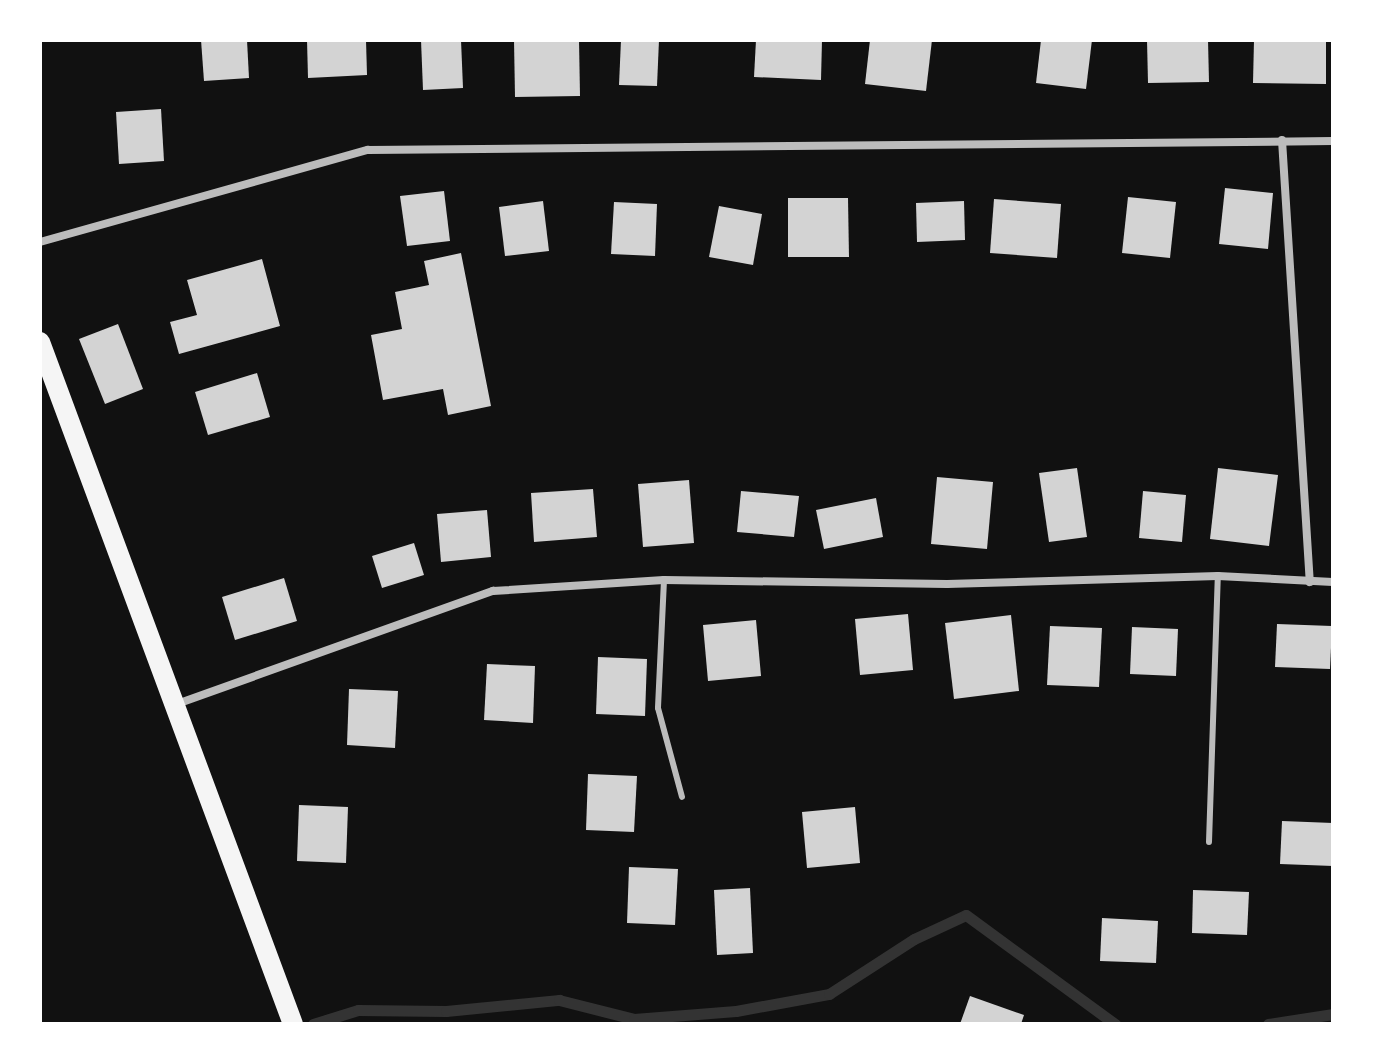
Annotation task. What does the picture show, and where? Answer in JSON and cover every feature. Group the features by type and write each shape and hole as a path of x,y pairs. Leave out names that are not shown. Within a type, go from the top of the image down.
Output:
{"main road":[{"path":"40,342 171,706 293,1024"}],"street":[{"path":"1282,140 1310,582"},
{"path":"40,242 368,150 1333,141"},
{"path":"171,706 493,591 664,580 947,584 1218,576 1333,582"}],"lane":[{"path":"1209,842 1218,576"},
{"path":"664,580 658,708 682,797"}],"building":[{"path":"201,40 247,40 249,78 204,81"},
{"path":"307,40 366,40 367,75 308,78"},
{"path":"421,40 461,40 463,88 423,90"},
{"path":"514,40 579,40 580,96 515,97"},
{"path":"621,40 659,40 657,86 619,85"},
{"path":"756,40 822,40 821,80 754,77"},
{"path":"870,40 932,40 926,91 865,84"},
{"path":"1041,40 1092,40 1086,89 1036,83"},
{"path":"1147,40 1208,40 1209,82 1148,83"},
{"path":"1254,40 1326,40 1326,84 1253,83"},
{"path":"161,109 164,161 119,164 116,112"},
{"path":"1225,188 1273,193 1268,249 1219,244"},
{"path":"444,191 450,241 407,246 400,196"},
{"path":"1128,197 1176,202 1170,258 1122,253"},
{"path":"788,198 848,198 849,257 788,257"},
{"path":"994,199 1061,204 1057,258 990,253"},
{"path":"543,201 549,251 505,256 499,207"},
{"path":"964,201 965,240 917,242 916,203"},
{"path":"614,202 657,204 655,256 611,254"},
{"path":"719,206 762,214 753,265 709,257"},
{"path":"461,253 491,406 448,415 443,389 383,400 371,335 402,329 395,292 429,285 424,261"},
{"path":"262,259 280,326 179,354 170,322 197,315 187,280"},
{"path":"118,324 143,389 105,404 79,339"},
{"path":"257,373 270,417 208,435 195,392"},
{"path":"1077,468 1087,537 1049,542 1039,473"},
{"path":"1218,468 1278,475 1269,546 1210,539"},
{"path":"937,477 993,482 987,549 931,544"},
{"path":"689,480 694,543 643,547 638,484"},
{"path":"593,489 597,537 534,542 531,493"},
{"path":"741,491 799,496 794,537 737,532"},
{"path":"1143,491 1186,495 1182,542 1139,538"},
{"path":"876,498 883,537 824,549 816,510"},
{"path":"487,510 491,557 441,562 437,514"},
{"path":"414,543 424,575 382,588 372,556"},
{"path":"284,578 297,621 235,640 222,597"},
{"path":"908,614 913,670 860,675 855,619"},
{"path":"1011,615 1019,691 954,699 945,623"},
{"path":"756,620 761,676 708,681 703,625"},
{"path":"1277,624 1332,626 1330,669 1275,667"},
{"path":"1050,626 1102,628 1099,687 1047,685"},
{"path":"1132,627 1178,629 1176,676 1130,674"},
{"path":"598,657 647,659 645,716 596,714"},
{"path":"487,664 535,666 533,723 484,720"},
{"path":"349,689 398,691 395,748 347,745"},
{"path":"588,774 637,776 634,832 586,830"},
{"path":"299,805 348,807 346,863 297,861"},
{"path":"855,807 860,863 807,868 802,812"},
{"path":"1282,821 1333,823 1333,866 1280,864"},
{"path":"629,867 678,869 675,925 627,923"},
{"path":"750,888 753,953 717,955 714,890"},
{"path":"1193,890 1249,892 1247,935 1192,933"},
{"path":"1102,918 1158,921 1156,963 1100,961"},
{"path":"970,996 1024,1015 1021,1024 960,1024"}],"waterway":[{"path":"313,1024 358,1010 446,1011 559,1000 634,1019 736,1011 829,994 914,939 966,915 1115,1024"},
{"path":"1268,1024 1333,1014"}]}
